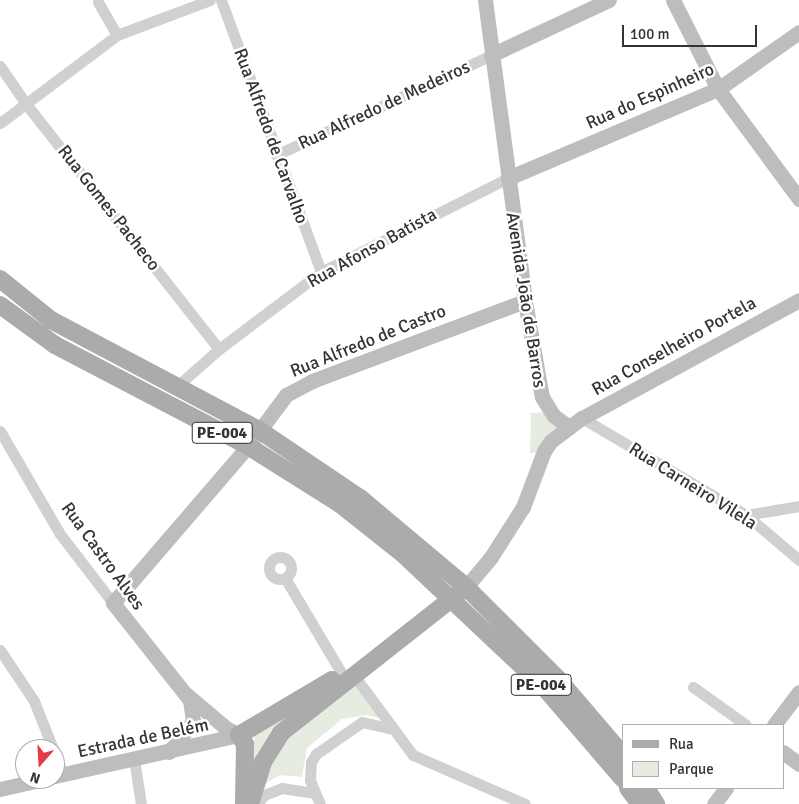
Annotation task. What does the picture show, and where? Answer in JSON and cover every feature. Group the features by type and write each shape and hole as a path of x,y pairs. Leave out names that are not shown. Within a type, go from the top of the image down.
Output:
{"main road":[{"name":"Avenida João de Barros","path":"484,0 525,301 542,397 554,416 568,426"},
{"path":"491,55 609,0"},
{"path":"673,0 718,89 799,199"},
{"name":"Rua do Espinheiro","path":"508,178 718,89 799,32"},
{"name":"PE-004","path":"0,280 51,320 175,388 259,430 360,498 466,587 564,686 622,754"},
{"name":"Rua Conselheiro Portela","path":"568,426 799,300"},
{"name":"Rua Alfredo de Castro","path":"112,603 248,446 279,403 298,387 410,349 525,301"},
{"name":"PE-004","path":"0,305 55,345 248,446 340,504 403,554 547,691 622,778"},
{"path":"244,804 245,744 239,735 370,660 466,587 491,557 523,507 544,451 568,426"},
{"name":"Rua Castro Alves","path":"112,603 186,694 226,728 239,735"},
{"path":"250,804 272,744 290,725 347,674"},
{"path":"775,724 799,692"},
{"name":"Rua Castro Alves","path":"169,752 185,736 193,721 192,707 186,694"},
{"name":"Estrada de Belém","path":"65,775 239,735"},
{"path":"784,753 799,764"},
{"path":"0,789 15,786"},
{"path":"629,789 640,804"},
{"path":"647,789 656,804"},
{"path":"714,804 725,789"}],"street":[{"path":"0,123 117,35 210,0"},
{"name":"Rua Alfredo de Carvalho","path":"221,0 276,155 321,272"},
{"path":"98,2 117,35"},
{"name":"Rua Alfredo de Medeiros","path":"276,155 491,55"},
{"name":"Rua Gomes Pacheco","path":"0,66 26,104 219,349"},
{"name":"Rua Afonso Batista","path":"175,388 219,349 321,272 508,178"},
{"name":"Rua Carneiro Vilela","path":"582,418 746,515 799,560"},
{"name":"Rua Castro Alves","path":"0,431 60,534 112,603"},
{"path":"746,515 799,506"},
{"path":"285,578 347,674 409,751 426,762 523,804"},
{"path":"0,650 34,701 49,739"},
{"path":"693,686 745,724"},
{"path":"320,804 315,793 310,771 316,754 362,722 392,729"},
{"path":"134,759 141,804"},
{"path":"257,804 264,795 282,788 315,793"}],"green space":[{"path":"547,412 568,426 539,453 530,453 531,413"},
{"path":"350,673 248,776 256,730"},
{"path":"358,684 383,719 367,715 342,719 307,748 302,777 280,775 261,786 259,782 287,740"}]}
